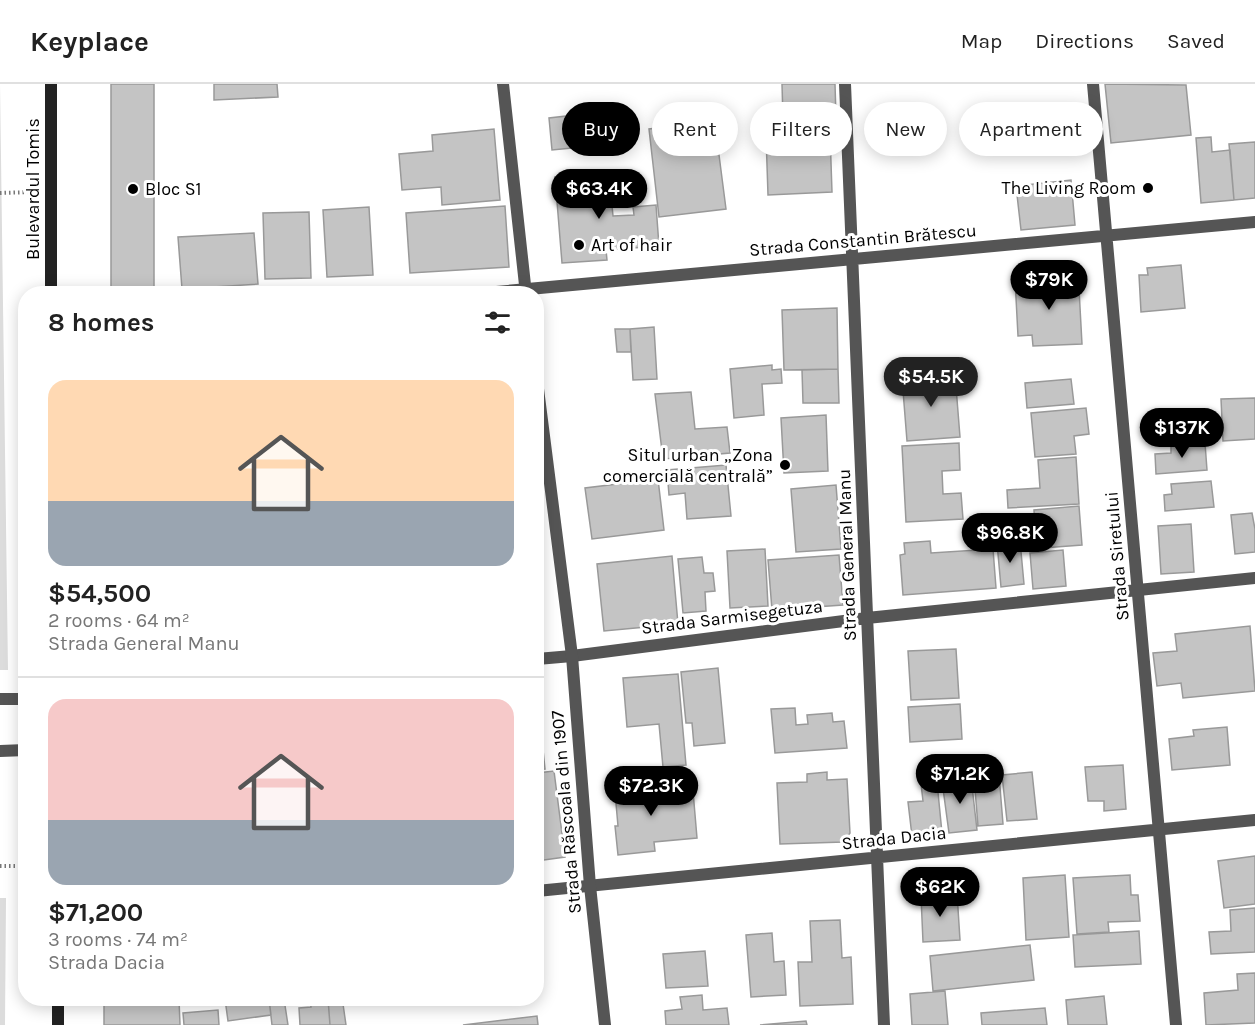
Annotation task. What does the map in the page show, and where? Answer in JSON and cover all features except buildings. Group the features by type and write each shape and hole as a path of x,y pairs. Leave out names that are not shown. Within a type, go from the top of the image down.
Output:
{"main road":[{"name":"Bulevardul Tomis","path":"51,84 51,286"},
{"path":"58,1006 58,1025"}],"street":[{"path":"503,84 525,286"},
{"name":"Strada General Manu","path":"845,84 884,1025"},
{"name":"Strada Siretului","path":"1093,84 1176,1025"},
{"name":"Strada Constantin Brătescu","path":"544,290 1255,222"},
{"name":"Strada Răscoala din 1907","path":"544,436 572,656 590,886 604,1025"},
{"name":"Strada Sarmisegetuza","path":"544,658 867,618 1255,578"},
{"path":"0,699 18,699"},
{"path":"0,751 18,750"},
{"name":"Strada Dacia","path":"544,890 1255,820"}],"path":[{"path":"0,193 51,191"},
{"path":"0,866 18,866"}],"shaded area":[{"path":"0,84 8,670 0,670"},
{"path":"0,898 6,898 5,1025 0,1025"}],"place":[{"name":"The Living Room","path":"1148,188"},
{"name":"Bloc S1","path":"133,189"},
{"name":"Art of hair","path":"579,245"},
{"name":"Situl urban „Zona comercială centrală”","path":"785,465"}]}
